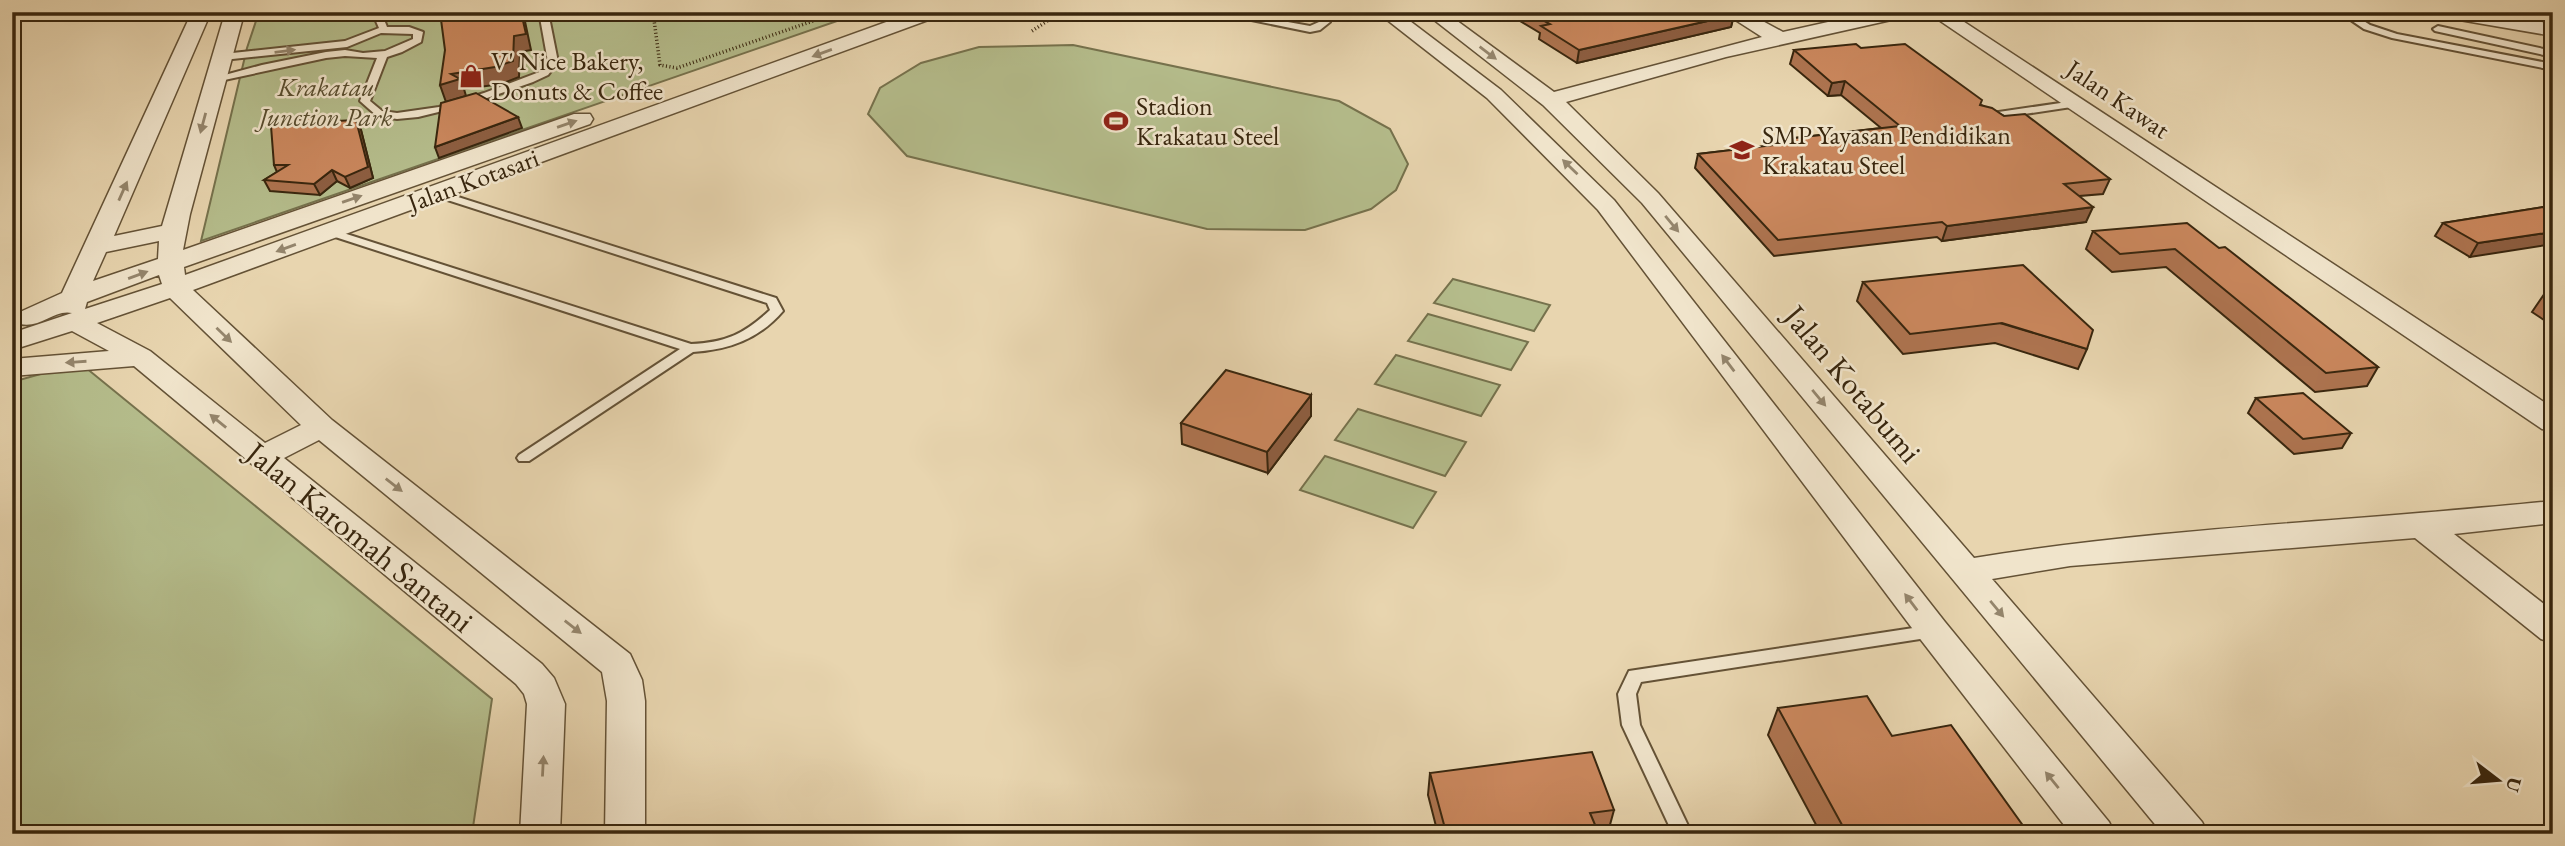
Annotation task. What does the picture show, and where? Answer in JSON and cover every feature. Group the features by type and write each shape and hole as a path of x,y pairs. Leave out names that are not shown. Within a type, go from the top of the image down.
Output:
{"street":[{"path":"74,309 202,12"},
{"path":"172,276 174,231 215,79 233,20 240,12"},
{"name":"Jalan Kotasari","path":"12,326 74,309 172,276 886,12"},
{"name":"Jalan Kotasari","path":"172,276 330,232 932,12"},
{"path":"1386,12 1494,94 1586,181 1933,631 2095,834"},
{"name":"Jalan Kotabumi","path":"1433,12 1550,100 1578,124 1650,198 2188,834"},
{"path":"1732,12 1780,39"},
{"path":"1550,100 1780,39 1900,12"},
{"name":"Jalan Kawat","path":"1936,12 2553,422"},
{"path":"2443,20 2553,30"},
{"path":"1606,205 1650,198"},
{"path":"99,246 174,231"},
{"name":"Jalan Karomah Santani","path":"172,276 321,427 617,664 624,680 626,701 625,834"},
{"name":"Jalan Kotasari","path":"12,342 74,309"},
{"name":"Jalan Karomah Santani","path":"74,309 140,357 529,674 541,688 546,704 540,834"},
{"path":"12,368 140,357"},
{"path":"262,457 321,427"},
{"path":"1965,571 2070,554 2422,526 2553,512"},
{"path":"2422,526 2553,630"}],"lane":[{"path":"376,12 384,30"},
{"path":"383,55 365,101 378,114 401,117 433,111 545,73 553,62 543,12"},
{"path":"1221,13 1310,29 1325,22 1313,12"},
{"path":"2343,12 2367,27 2395,36 2553,67"},
{"path":"2443,20 2553,54"},
{"path":"215,79 346,48 362,35 384,30 405,29 418,32 418,40 405,48 383,55 360,57 346,48 223,57"},
{"path":"1982,117 2074,104"},
{"path":"330,232 690,348 719,347 751,335 777,312 772,301 436,193"},
{"path":"524,458 690,348"},
{"path":"1683,834 1631,725 1627,694 1635,676 1933,631"}],"path":[{"path":"653,12 660,65 677,68 839,12"},
{"path":"1032,31 1061,12"}],"green space":[{"name":"Krakatau Junction Park","path":"259,12 863,12 201,241 247,48"},
{"path":"1073,45 1339,101 1390,129 1408,164 1396,190 1371,209 1305,230 1207,229 907,156 868,114 880,88 921,63 979,47"},
{"path":"1453,279 1550,305 1534,331 1434,303"},
{"path":"1428,314 1528,342 1511,370 1408,341"},
{"path":"1396,355 1500,385 1481,416 1375,384"},
{"path":"80,363 492,699 472,834 12,834 12,382"},
{"path":"1358,409 1466,442 1445,476 1335,440"},
{"path":"1325,456 1436,492 1413,528 1300,490"}],"building":[{"path":"440,12 521,12 526,34 514,36 513,61 495,67 451,74 460,79 440,85 445,50"},
{"path":"1528,12 1729,12 1734,15 1579,50 1541,26 1550,24"},
{"path":"1856,44 1861,48 1905,44 1982,100 1980,105 1992,108 2004,116 2025,114 2110,179 2064,184 2093,207 1947,226 1942,222 1778,240 1698,154 1791,143 1786,139 1900,126 1845,81 1832,83 1794,50"},
{"path":"476,93 518,117 435,147 441,103"},
{"path":"313,117 336,121 356,120 368,167 345,177 332,170 314,184 264,180 288,165 274,165 271,126"},
{"path":"2543,207 2553,209 2553,232 2478,243 2443,223"},
{"path":"2187,223 2219,248 2225,247 2378,367 2326,373 2175,249 2120,254 2093,231"},
{"path":"2023,265 2093,330 2087,349 2002,323 1910,334 1863,282"},
{"path":"2553,281 2553,297 2546,292"},
{"path":"1226,370 1311,395 1267,452 1181,423"},
{"path":"2303,393 2351,433 2303,439 2256,398"},
{"path":"1867,696 1892,736 1951,725 2029,834 1847,834 1778,708"},
{"path":"1592,752 1614,810 1590,813 1599,834 1480,834 1478,828 1446,832 1430,773"}],"place":[{"name":"V' Nice Bakery, Donuts & Coffee","path":"471,76"},
{"name":"Stadion Krakatau Steel","path":"1116,121"},
{"name":"SMP Yayasan Pendidikan Krakatau Steel","path":"1742,150"}]}
